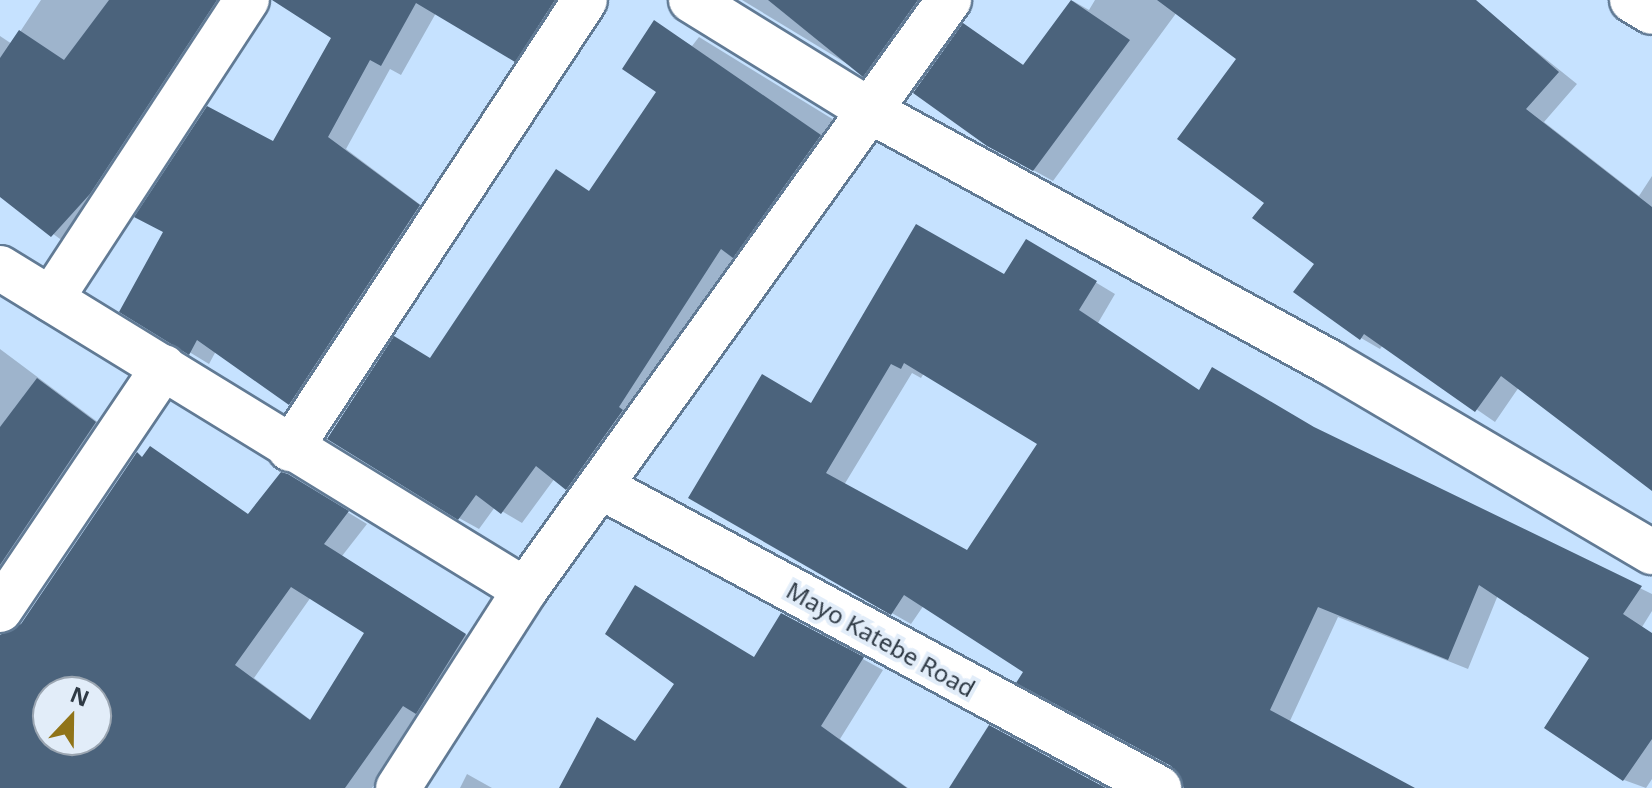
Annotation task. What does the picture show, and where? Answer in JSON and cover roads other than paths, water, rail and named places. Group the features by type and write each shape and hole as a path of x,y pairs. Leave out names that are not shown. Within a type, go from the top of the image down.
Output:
{"street":[{"path":"51,299 247,0"},
{"path":"290,449 585,0"},
{"path":"691,0 872,112 1331,363 1652,552"},
{"path":"398,788 525,590 603,488 736,293 872,112 949,0"},
{"path":"1632,0 1652,12"},
{"path":"0,268 164,367 290,449 525,590"},
{"path":"0,610 164,367"},
{"name":"Mayo Katebe Road","path":"603,488 1159,788"}]}
